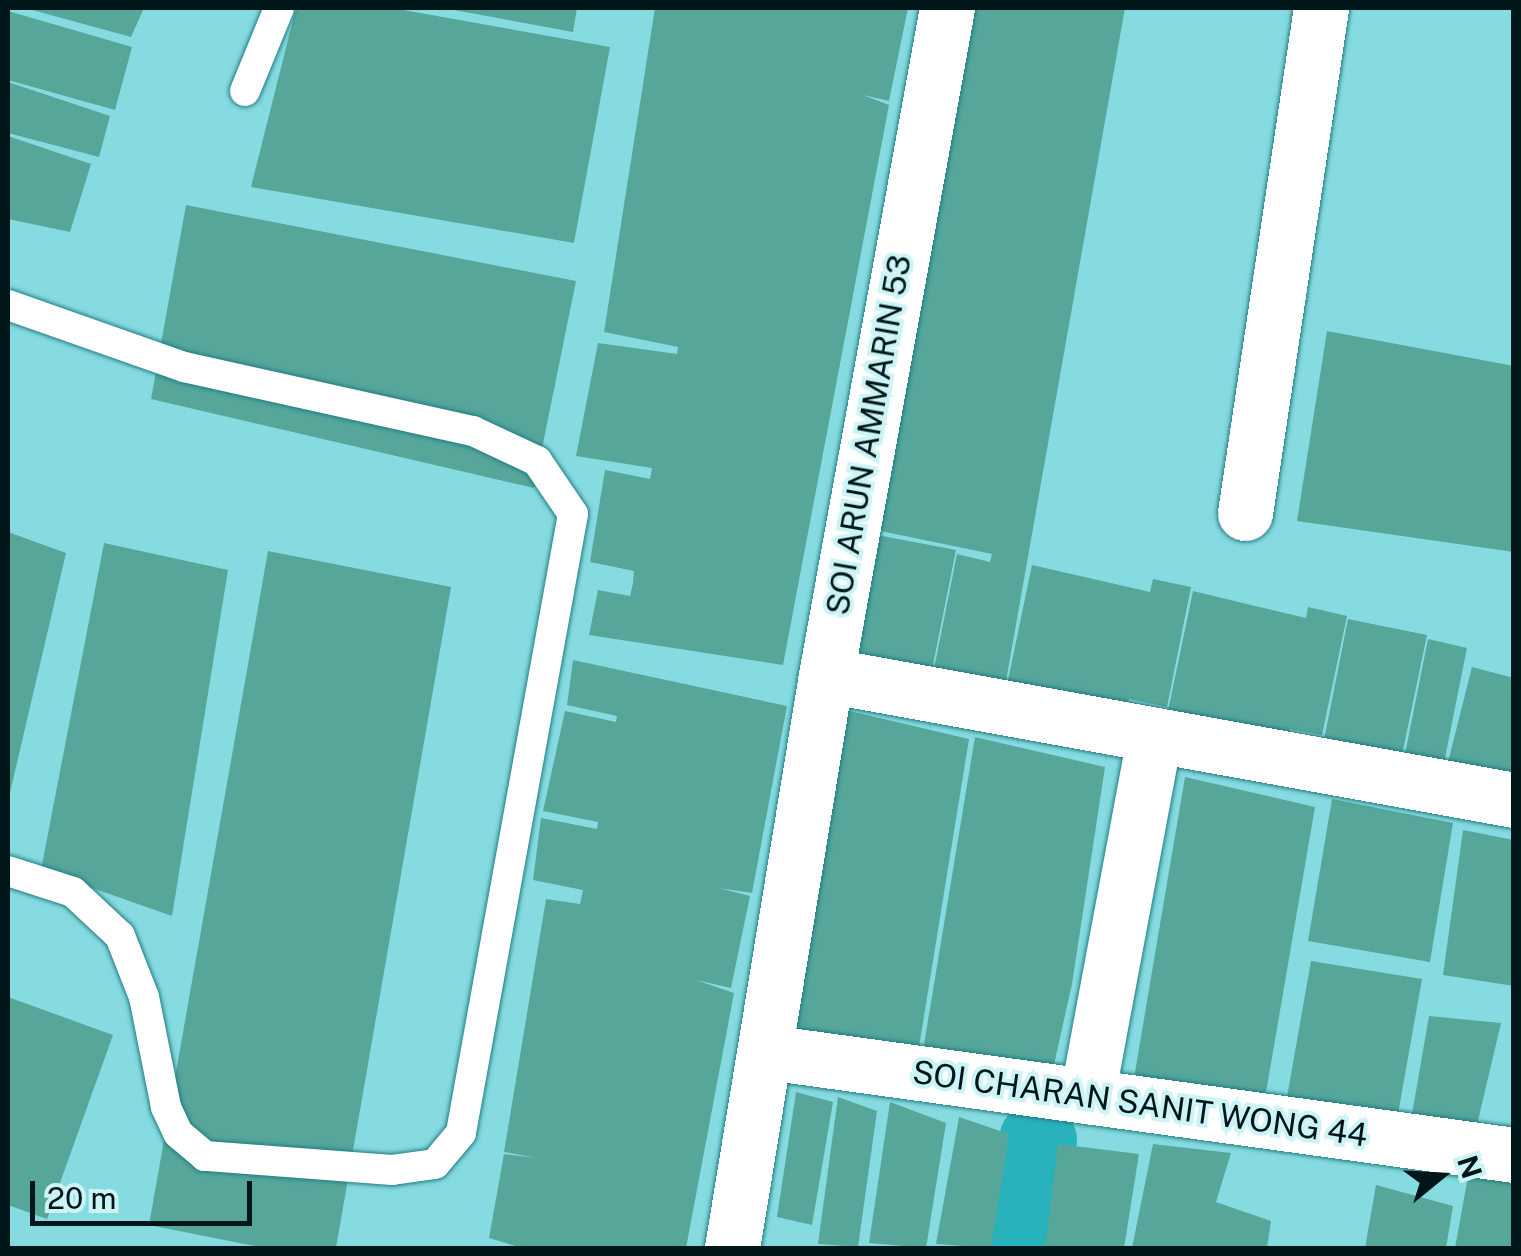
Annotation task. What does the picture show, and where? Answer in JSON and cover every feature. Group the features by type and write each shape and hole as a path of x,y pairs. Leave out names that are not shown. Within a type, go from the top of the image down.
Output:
{"street":[{"name":"SOI ARUN AMMARIN 53","path":"732,1248 826,675 946,8"},
{"path":"1245,513 1321,8"},
{"path":"826,675 1514,800"},
{"path":"1087,1096 1154,737"},
{"name":"SOI CHARAN SANIT WONG 44","path":"767,1052 1514,1156"}],"lane":[{"path":"246,90 279,8"},
{"path":"8,304 184,367 472,431 536,461 573,514 461,1132 435,1164 392,1170 205,1156 178,1134 166,1107 144,997 120,936 73,892 8,871"}],"building":[{"path":"25,8 144,8 131,37"},
{"path":"296,8 392,8 610,47 574,243 251,187"},
{"path":"443,8 577,8 573,32"},
{"path":"655,8 908,8 889,101 863,95 889,105 783,665 589,635 598,590 630,596 633,583 634,571 590,562 605,470 650,479 652,468 576,456 598,343 677,354 678,347 604,332"},
{"path":"949,8 1125,8 1006,681 933,674 957,554 990,562 992,554 871,529"},
{"path":"8,11 132,47 115,110 8,80"},
{"path":"8,82 110,116 99,157 8,133"},
{"path":"8,136 91,164 70,232 8,219"},
{"path":"186,205 576,281 534,488 151,399"},
{"path":"1327,331 1514,366 1514,552 1297,521"},
{"path":"8,532 66,553 9,797 8,796"},
{"path":"877,535 956,550 932,670 853,654"},
{"path":"104,543 228,570 172,916 41,870"},
{"path":"268,551 451,587 336,1248 265,1248 149,1225"},
{"path":"1032,565 1150,592 1153,579 1191,587 1167,707 1129,699 1126,713 1007,685"},
{"path":"1193,591 1306,618 1308,607 1347,616 1322,735 1290,729 1287,739 1168,711"},
{"path":"1348,619 1427,635 1402,755 1324,740"},
{"path":"1428,639 1467,648 1443,768 1404,759"},
{"path":"573,660 787,706 752,893 719,888 750,896 731,988 696,980 734,993 686,1248 522,1248 489,1238 504,1154 537,1158 504,1152 546,899 580,904 583,890 533,880 541,818 597,829 598,822 543,811 565,711 616,722 617,716 567,705"},
{"path":"1472,667 1514,678 1514,797 1444,778"},
{"path":"841,709 969,739 913,1084 783,1053"},
{"path":"975,737 1105,767 1072,984 1053,1069 918,1081"},
{"path":"1185,777 1315,807 1263,1110 1134,1078"},
{"path":"1332,799 1453,823 1430,962 1308,941"},
{"path":"1463,830 1514,840 1514,986 1443,975"},
{"path":"1311,961 1422,979 1398,1114 1287,1097"},
{"path":"8,997 113,1035 47,1219 8,1205"},
{"path":"1429,1016 1501,1023 1476,1129 1411,1120"},
{"path":"796,1092 833,1102 812,1225 777,1217"},
{"path":"838,1097 877,1111 858,1247 818,1244"},
{"path":"890,1102 946,1123 926,1248 869,1243"},
{"path":"959,1117 1009,1134 991,1248 936,1244"},
{"path":"1058,1144 1139,1154 1124,1248 1045,1248"},
{"path":"1153,1144 1231,1153 1216,1202 1271,1221 1267,1248 1132,1248"},
{"path":"1469,1171 1514,1179 1514,1248 1455,1248"},
{"path":"1376,1185 1453,1206 1446,1248 1365,1248"}],"waterway":[{"path":"1023,1248 1038,1140"}]}
